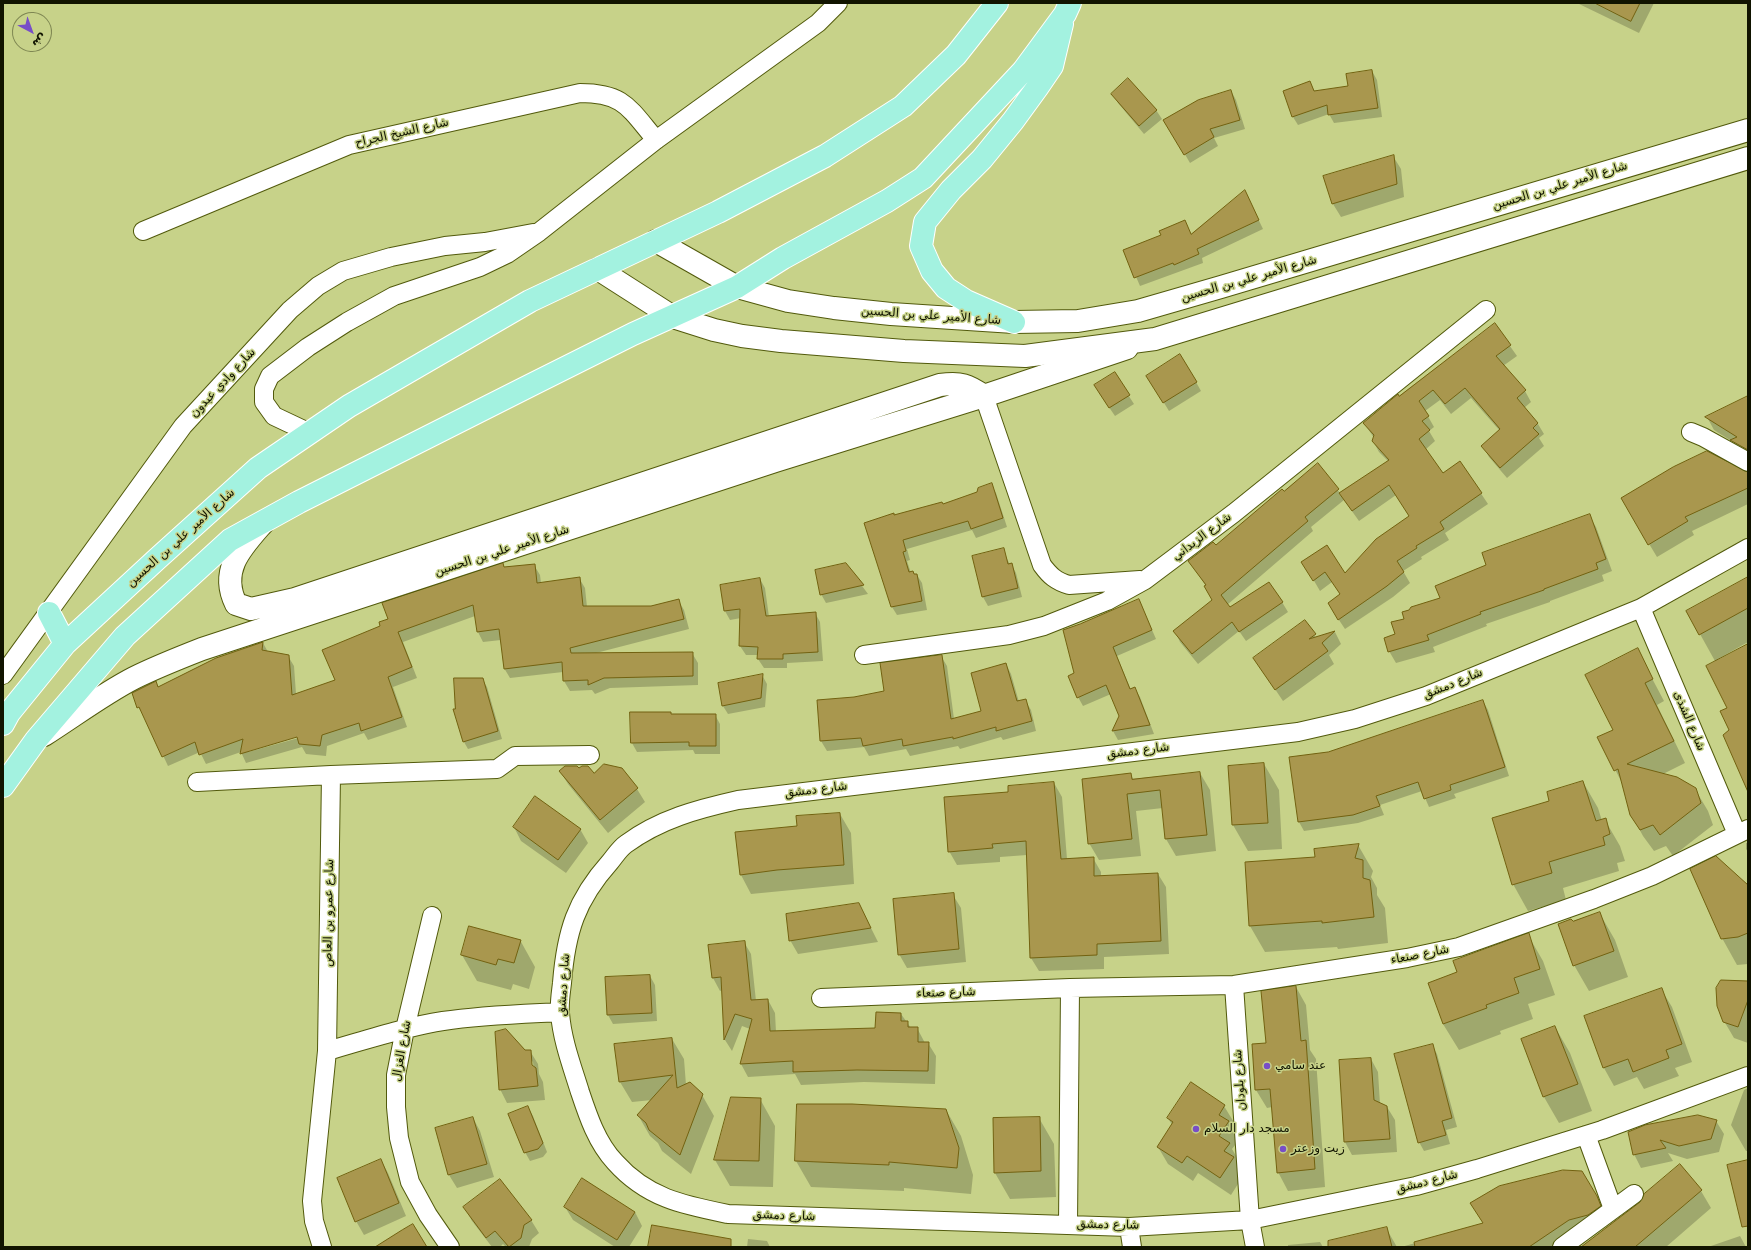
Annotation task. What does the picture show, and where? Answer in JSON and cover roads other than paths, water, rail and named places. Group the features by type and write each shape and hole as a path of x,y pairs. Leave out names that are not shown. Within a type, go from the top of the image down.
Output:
{"main road":[{"name":"شارع الأمير علي بن الحسين","path":"3,724 9,713 65,644 258,468 349,406 530,301 718,212 825,156 903,106 956,55 997,3"},
{"name":"شارع الأمير علي بن الحسين","path":"3,786 36,740 125,636 230,540 299,502 633,334 737,287 783,258 887,201 923,178 1023,71 1067,8"},
{"path":"1014,322 966,301 946,288 932,271 921,246 925,222 952,190 982,159 1013,121 1052,66 1067,8"},
{"name":"شارع الأمير علي بن الحسين","path":"656,241 737,287 788,301 891,314 1014,322 1078,321 1138,311 1748,130"},
{"name":"شارع الأمير علي بن الحسين","path":"36,740 103,696 134,678 184,656 760,466 984,396 1155,339 1748,158"},
{"name":"شارع الأمير علي بن الحسين","path":"598,269 673,317 728,333 781,341 904,350 1025,356 1155,339"},
{"name":"شارع الأمير علي بن الحسين","path":"263,523 238,553 231,570 230,593 236,604 251,610 295,599 940,385 959,384 968,386 984,396"},
{"path":"49,613 65,644"}],"street":[{"path":"310,433 274,416 264,402 264,389 270,376 308,347 394,296 480,267 507,254 539,232 656,140 818,22 838,3"},
{"name":"شارع الشيخ الجراح","path":"143,231 349,145 580,93 600,93 614,97 628,107 656,140"},
{"name":"شارع وادي عبدون","path":"3,675 183,426 290,310 318,286 343,271 391,257 444,246 485,242 539,232"},
{"name":"شارع الزبداني","path":"864,655 1016,634 1044,626 1107,601 1145,580 1234,513 1486,310"},
{"path":"243,362 270,376"},
{"path":"984,396 1042,565 1049,576 1058,582 1069,585 1145,580"},
{"path":"1691,432 1704,437 1748,462"},
{"name":"شارع دمشق","path":"1748,548 1641,608 1426,696 1356,719 1298,732 738,800 694,810 660,823 625,844 595,878 580,902 572,926 564,959 560,1012 567,1053 589,1119 601,1144 614,1162 645,1188 662,1196 685,1206 728,1214 1129,1227 1250,1220 1416,1186 1586,1136 1748,1076"},
{"name":"شارع الشذى","path":"1641,608 1743,831"},
{"path":"197,782 497,769 515,756 590,755"},
{"name":"شارع عمرو بن العاص","path":"322,1247 314,1220 312,1200 327,1051 331,775"},
{"name":"شارع صنعاء","path":"821,998 1070,988 1234,985 1407,958 1459,947 1594,899 1652,876 1743,831"},
{"name":"شارع الغزال","path":"432,916 405,1029 396,1075 396,1107 399,1138 410,1182 428,1215 450,1247"},
{"name":"شارع بلودان","path":"1234,985 1250,1220 1255,1247"},
{"path":"1068,1225 1070,988"},
{"path":"327,1051 405,1029 442,1021 485,1016 560,1012"},
{"path":"1586,1136 1613,1209"},
{"path":"1562,1247 1634,1194"},
{"path":"1129,1227 1132,1247"}],"place":[{"name":"عند سامي","path":"1267,1066"},
{"name":"مسجد دار السلام","path":"1196,1129"},
{"name":"زيت وزعتر","path":"1283,1149"}]}
